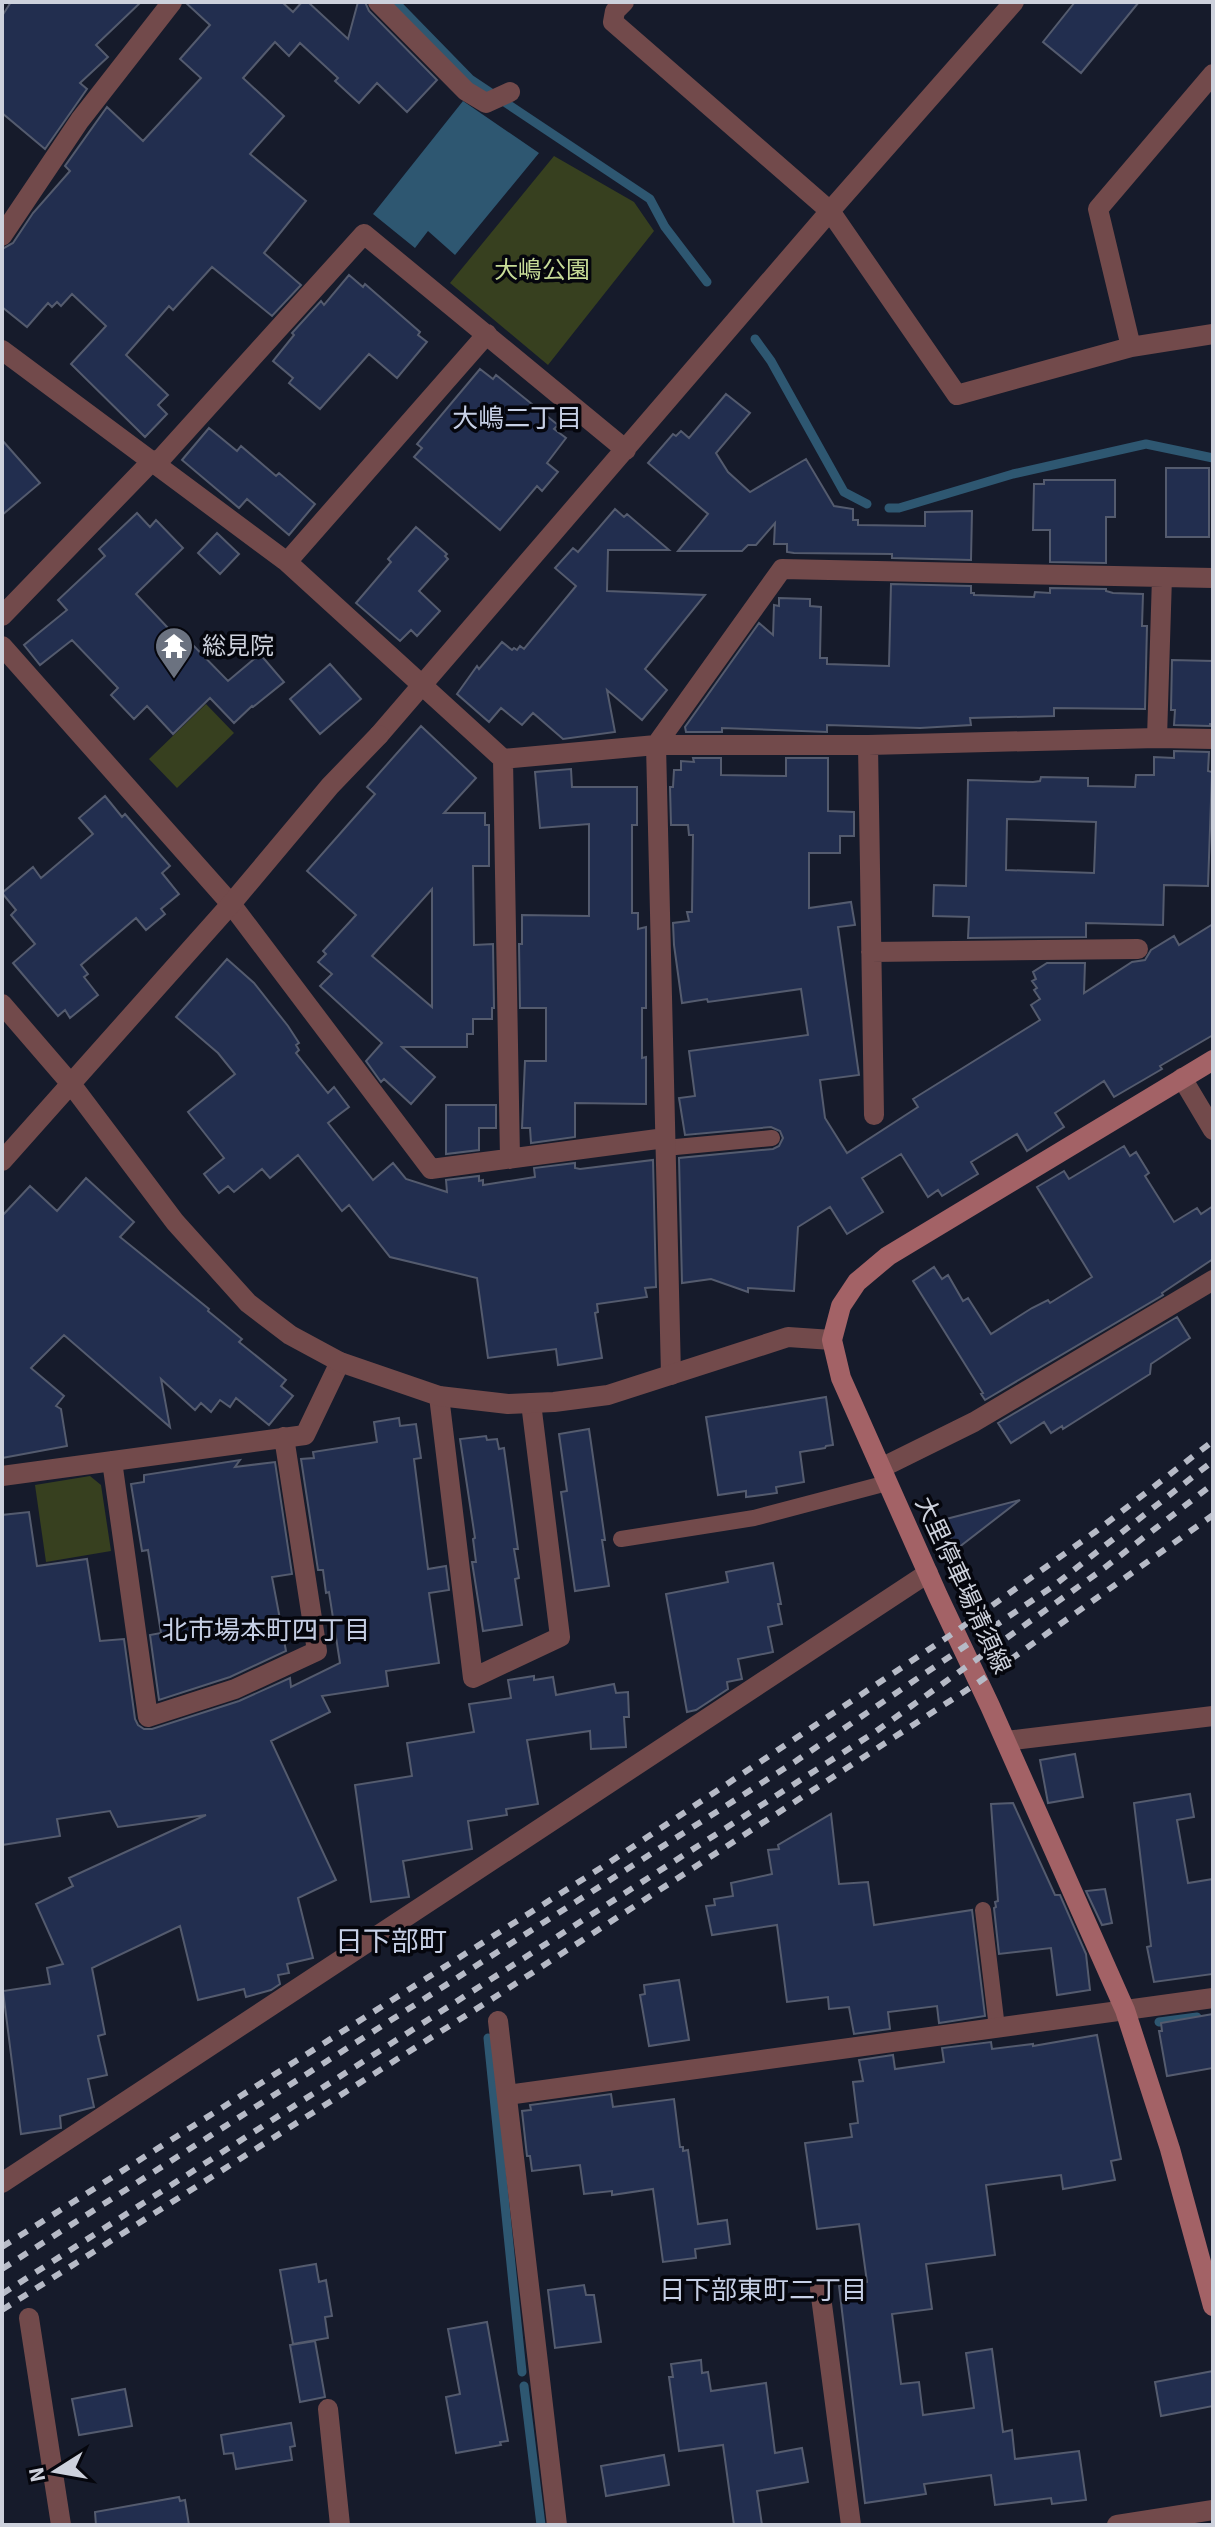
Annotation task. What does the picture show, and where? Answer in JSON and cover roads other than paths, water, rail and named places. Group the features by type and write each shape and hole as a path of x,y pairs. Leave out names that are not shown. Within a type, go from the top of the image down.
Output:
{"main road":[{"path":"832,1340 841,1306 857,1282 888,1256 1213,1060"},
{"name":"大里停車場清須線","path":"832,1340 841,1378 1125,2010 1170,2149 1213,2306"}],"street":[{"path":"2,236 80,120 172,2"},
{"path":"378,2 466,91 486,103 503,96"},
{"path":"624,2 615,11 613,22 830,211 957,395 1131,347 1213,334"},
{"path":"2,1161 231,904 330,786 424,685 830,211 1014,2"},
{"path":"1131,347 1098,209 1213,74"},
{"path":"2,616 155,462 364,234 626,450"},
{"path":"287,562 487,334"},
{"path":"2,350 287,562 503,759 510,1159"},
{"path":"671,1375 656,745 782,569 1213,578"},
{"path":"1157,738 1162,577"},
{"path":"2,646 231,904 431,1169 665,1143"},
{"path":"503,759 656,745 1213,739"},
{"path":"868,745 874,1115"},
{"path":"871,952 1138,949"},
{"path":"2,1004 71,1084 175,1222 248,1303 290,1335 340,1362 439,1396 508,1404 531,1403 608,1395 788,1337 832,1340"},
{"path":"1182,1078 1213,1130"},
{"path":"884,1475 1213,1280"},
{"path":"2,1476 305,1435 340,1362"},
{"path":"439,1396 473,1678 560,1637 531,1403"},
{"path":"112,1461 148,1717 235,1689 317,1651 284,1437"},
{"path":"2,2183 928,1573"},
{"path":"1006,1741 1213,1716"},
{"path":"507,2095 1213,1998"},
{"path":"498,2021 557,2525"},
{"path":"820,2289 851,2525"},
{"path":"29,2318 61,2525"},
{"path":"328,2409 340,2525"},
{"path":"1117,2525 1213,2510"}],"lane":[{"path":"665,1143 772,1138"},
{"path":"621,1539 754,1518 884,1475"},
{"path":"983,1910 997,2028"}],"water":[{"path":"463,101 539,153 455,255 428,231 415,248 373,214"}],"waterway":[{"path":"395,2 470,79 650,199 665,227 707,282"},
{"path":"755,339 771,361 844,492 867,504"},
{"path":"889,508 899,508 1013,474 1146,444 1213,458"},
{"path":"1159,2022 1197,2017"},
{"path":"488,2038 522,2372"},
{"path":"524,2386 541,2525"}],"railway":[{"path":"2,2247 607,1864 955,1632 1095,1532 1213,1441"},
{"path":"2,2269 796,1761 1052,1587 1213,1461"},
{"path":"2,2294 875,1732 1099,1572 1213,1484"},
{"path":"2,2310 495,1997 979,1682 1213,1515"}],"place":[{"name":"総見院","path":"174,680"}],"district":[{"name":"大嶋二丁目","path":"517,418"},
{"name":"北市場本町四丁目","path":"266,1630"},
{"name":"日下部町","path":"391,1941"},
{"name":"日下部東町二丁目","path":"763,2290"}],"park label":[{"name":"大嶋公園","path":"542,270"}]}
